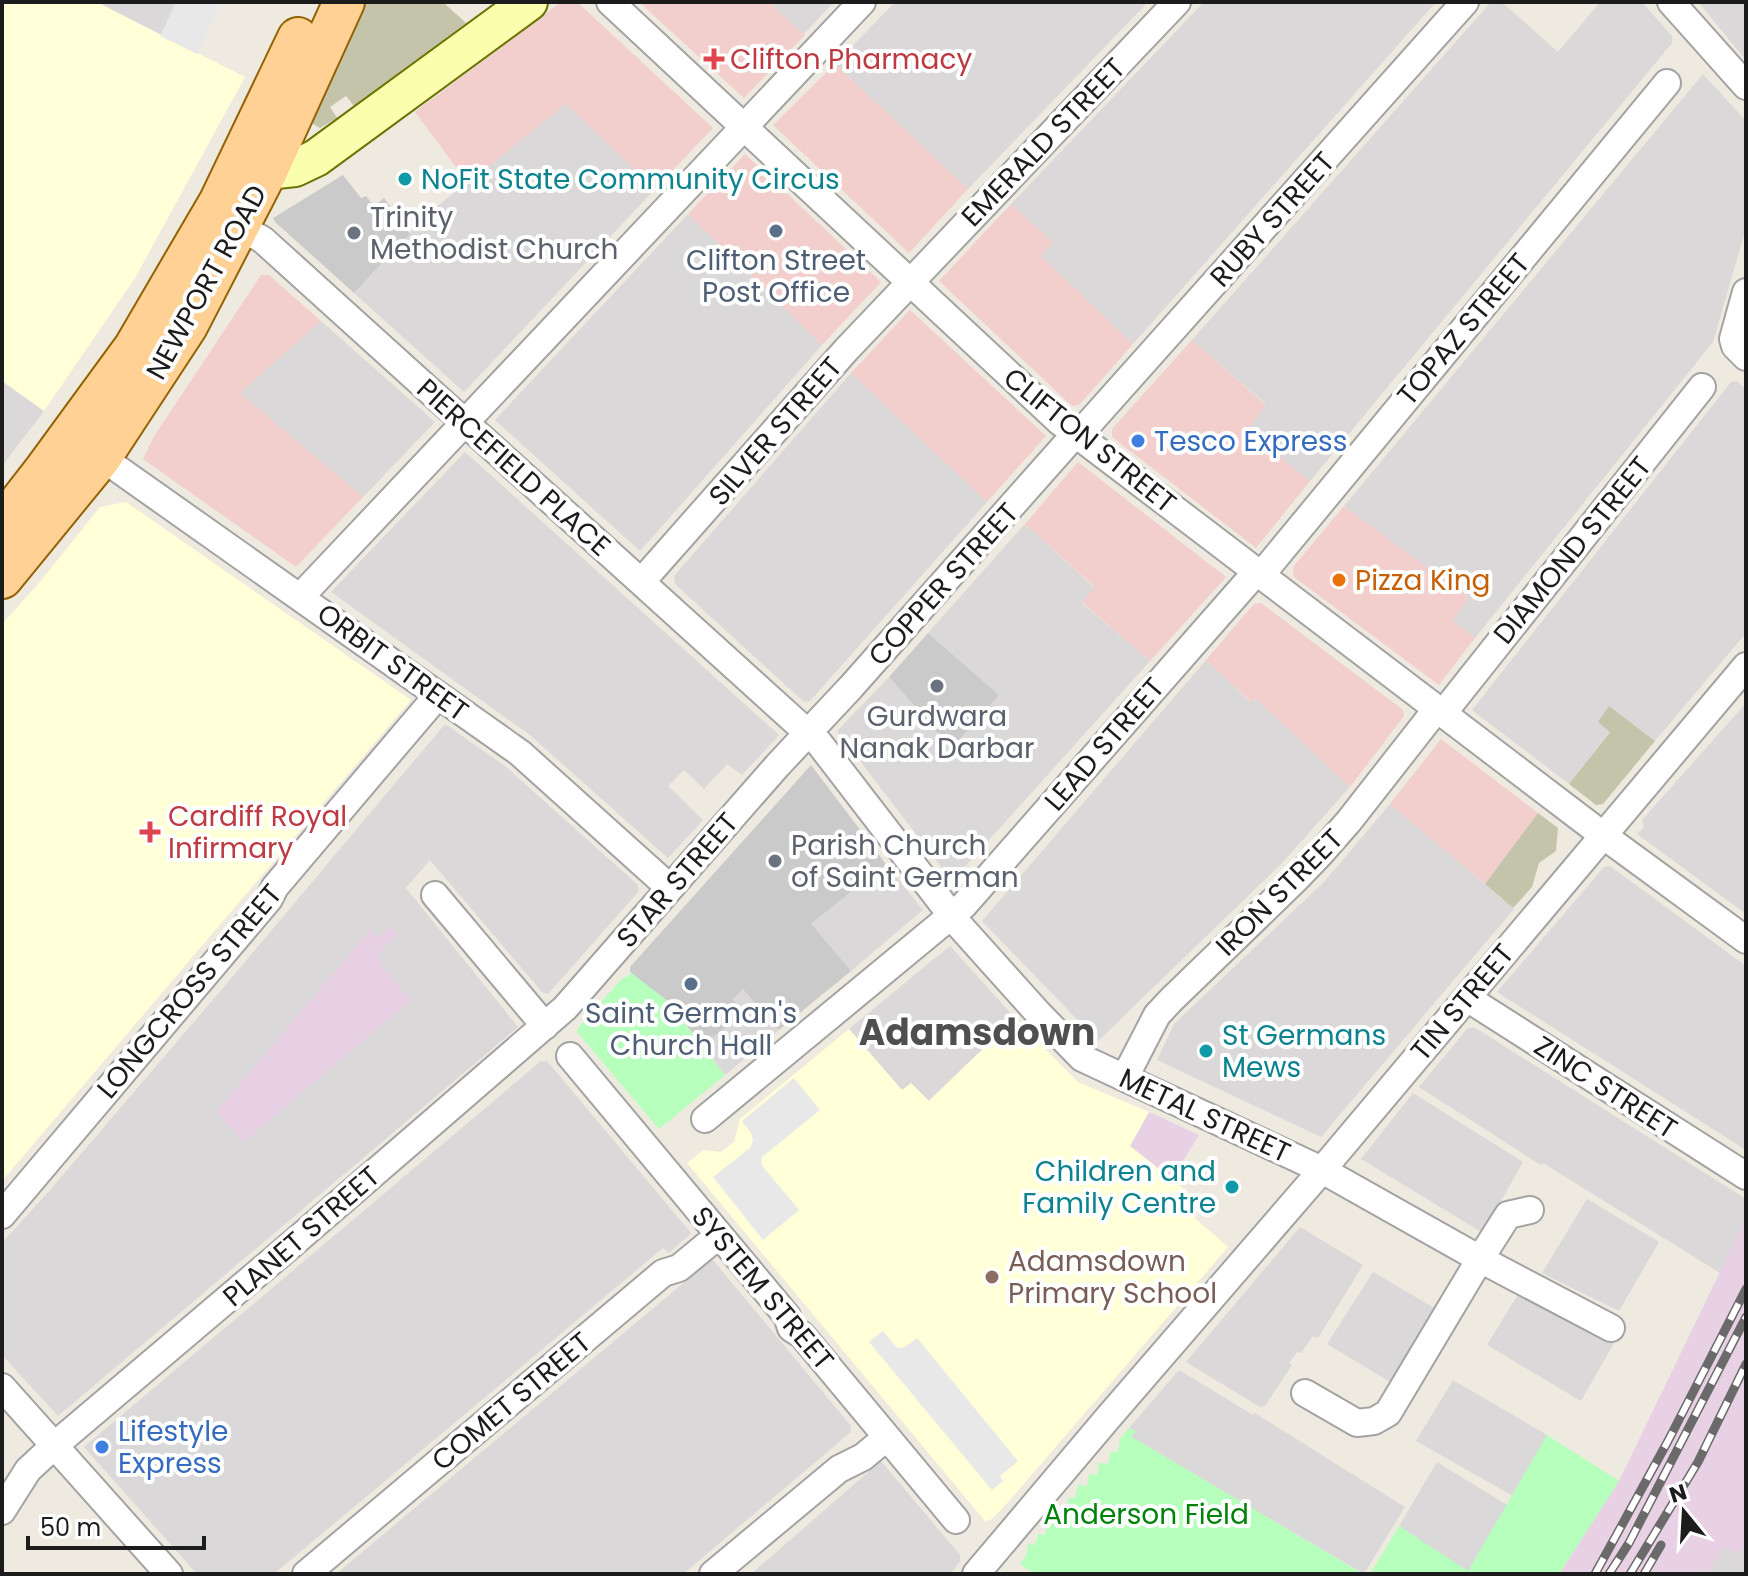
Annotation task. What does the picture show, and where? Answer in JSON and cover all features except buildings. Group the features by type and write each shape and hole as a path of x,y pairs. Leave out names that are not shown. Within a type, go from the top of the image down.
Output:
{"main road":[{"name":"NEWPORT ROAD","path":"4,571 101,457 187,326 222,216 316,2"},
{"name":"NEWPORT ROAD","path":"2,525 134,348 222,216 267,171 344,2"},
{"path":"267,171 295,168 316,158 529,2"}],"street":[{"name":"CLIFTON STREET","path":"610,2 1060,422 1604,836 1746,940"},
{"path":"301,596 862,2"},
{"name":"EMERALD STREET","path":"909,282 1177,2"},
{"name":"RUBY STREET","path":"1077,435 1465,2"},
{"path":"1671,2 1746,86"},
{"name":"TOPAZ STREET","path":"1258,574 1266,569 1667,83"},
{"name":"PIERCEFIELD PLACE","path":"222,216 263,240 808,733"},
{"name":"SILVER STREET","path":"642,581 909,282"},
{"path":"1742,354 1733,339 1746,292"},
{"name":"DIAMOND STREET","path":"1440,711 1448,707 1702,387"},
{"name":"COPPER STREET","path":"808,733 1077,435"},
{"name":"ORBIT STREET","path":"101,457 520,753 670,888"},
{"name":"LEAD STREET","path":"705,1119 964,905 1251,578 1258,574"},
{"name":"TIN STREET","path":"976,1574 1322,1170 1746,666"},
{"name":"LONGCROSS STREET","path":"2,1215 438,695"},
{"name":"IRON STREET","path":"1125,1077 1157,1015 1320,854 1432,715 1440,711"},
{"name":"STAR STREET","path":"545,1026 577,995 808,733"},
{"name":"METAL STREET","path":"808,733 819,743 951,916 1075,1052 1087,1061 1322,1170 1611,1328"},
{"path":"435,895 545,1026"},
{"name":"ZINC STREET","path":"1467,998 1746,1176"},
{"name":"PLANET STREET","path":"2,1511 28,1470 55,1445 545,1026"},
{"name":"SYSTEM STREET","path":"570,1056 787,1316 791,1328 802,1335 956,1520"},
{"path":"1305,1393 1357,1423 1374,1421 1388,1413 1508,1215 1530,1210"},
{"name":"COMET STREET","path":"306,1574 663,1273 679,1268 719,1235"},
{"path":"2,1387 169,1574"},
{"path":"713,1574 839,1469 863,1457 887,1437"}],"shaded area":[{"path":"2,2 96,2 245,77 135,278 44,411 2,381"},
{"path":"98,2 221,2 197,54"},
{"path":"176,2 222,2 197,54 160,36"},
{"path":"366,2 443,2 466,23 354,106 346,96 330,107 337,118 320,128 311,119"},
{"path":"561,2 577,2 713,128 655,189 566,104 468,183 415,112"},
{"path":"639,2 768,2 805,35 744,98"},
{"path":"768,2 834,2 804,34"},
{"path":"895,2 1148,2 968,189 835,64"},
{"path":"1204,2 1436,2 1133,344 1040,256 1053,242 1011,204"},
{"path":"1491,2 1502,2 1558,52 1600,2 1642,2 1672,36 1672,43 1310,481 1246,429 1266,404 1192,340"},
{"path":"1698,2 1746,2 1746,60"},
{"path":"835,64 968,189 909,253 773,125"},
{"path":"1703,74 1746,121 1746,228 1713,342 1475,638 1452,620 1469,598 1344,506"},
{"path":"566,104 655,189 464,392 354,293 426,215"},
{"path":"745,154 881,282 822,345 688,214"},
{"name":"Trinity Methodist Church","path":"343,175 361,198 366,196 374,206 384,198 410,234 354,293 273,218"},
{"path":"1011,204 1053,242 1041,256 1133,344 1079,405 1072,406 939,281"},
{"path":"688,214 822,345 640,551 495,420"},
{"path":"261,275 269,275 321,321 240,393 363,497 296,567 143,459 153,438"},
{"path":"910,310 1046,436 987,502 851,373"},
{"path":"321,321 435,422 363,497 240,393"},
{"path":"1192,340 1266,405 1247,430 1310,481 1256,548 1112,437 1112,429"},
{"path":"851,373 987,502 810,701 804,702 675,584 674,576"},
{"path":"2,381 44,411 2,466"},
{"path":"1736,381 1746,389 1746,633 1655,741 1609,706 1610,731 1569,784 1472,710 1731,382"},
{"path":"465,452 779,735 742,775 727,764 704,789 684,770 668,786 703,820 668,858 530,735 331,592"},
{"path":"1078,462 1226,577 1150,661 1082,602 1095,587 1025,524"},
{"name":"Cardiff Royal Infirmary","path":"126,502 411,700 2,1181 2,624 100,507"},
{"path":"1344,506 1469,598 1452,620 1475,638 1439,685 1294,577 1293,567"},
{"path":"1025,524 1095,588 1082,603 1150,661 952,881 837,731 889,677 953,747 999,695 928,633"},
{"path":"1261,603 1403,710 1404,716 1350,787 1255,698 1251,702 1206,660 1254,604"},
{"path":"928,633 999,695 952,748 889,677"},
{"path":"1206,660 1250,702 1255,698 1350,787 1281,864 1098,1041 982,921"},
{"path":"1746,703 1746,914 1637,834 1644,827 1642,820"},
{"path":"1609,706 1655,741 1603,804 1596,805 1569,784 1610,732 1598,722"},
{"path":"445,724 505,766 638,885 639,891 548,994 542,992 430,860 406,888 518,1027 58,1416 2,1355 2,1243 223,988"},
{"path":"1441,739 1538,813 1485,884 1390,804"},
{"path":"811,765 886,864 811,924 851,971 779,1030 743,989 733,999 744,1013 706,1041 699,1041 665,999 630,972 630,967"},
{"path":"1390,804 1514,909 1321,1137 1157,1060 1174,1024 1324,882"},
{"path":"1538,813 1558,828 1556,851 1539,863 1532,887 1513,908 1485,884"},
{"path":"886,864 923,910 851,971 810,925"},
{"path":"1610,866 1746,966 1746,1150 1497,992 1604,867"},
{"path":"391,926 398,935 380,952 379,963 411,1000 244,1142 216,1112 370,930 378,938"},
{"path":"950,946 1015,1018 928,1101 902,1090 849,1029"},
{"path":"743,988 779,1030 725,1075 699,1041 712,1036 744,1013 733,999"},
{"name":"Adamsdown Primary School","path":"1015,1018 1078,1082 1149,1112 1130,1146 1183,1188 1174,1200 1228,1247 1010,1500 992,1519 985,1521 687,1163 704,1150 721,1152 734,1142 740,1119 849,1029 902,1090 911,1083 929,1101"},
{"path":"1474,1027 1746,1199 1746,1218 1720,1273 1419,1087 1467,1029"},
{"path":"541,1061 547,1061 691,1233 669,1253 663,1248 274,1574 197,1574 84,1447"},
{"path":"794,1078 820,1110 762,1157 764,1168 799,1210 763,1240 713,1177 750,1148 753,1141 751,1133 742,1121"},
{"path":"1413,1093 1523,1162 1483,1233 1361,1159"},
{"path":"1149,1112 1199,1135 1172,1179 1130,1146"},
{"path":"1587,1199 1659,1242 1619,1311 1542,1273"},
{"path":"1746,1218 1746,1541 1740,1554 1724,1547 1707,1574 1559,1574 1619,1481"},
{"path":"1300,1227 1363,1265 1318,1338 1313,1336 1301,1353 1297,1352 1265,1406 1260,1407 1186,1362"},
{"path":"712,1259 851,1426 851,1432 683,1574 336,1574"},
{"path":"1373,1272 1436,1309 1392,1383 1327,1344"},
{"path":"1517,1296 1614,1343 1581,1401 1487,1345"},
{"path":"883,1331 899,1348 917,1338 1018,1461 1000,1476 1003,1481 992,1490 869,1342"},
{"path":"1179,1370 1253,1415 1255,1413 1405,1507 1364,1574 1131,1437 1135,1431 1129,1428"},
{"path":"1453,1380 1547,1435 1513,1496 1416,1441"},
{"path":"881,1461 960,1555 960,1561 951,1574 751,1574"},
{"path":"1437,1462 1507,1505 1468,1572 1399,1526"},
{"path":"1746,1541 1746,1574 1707,1574 1724,1547 1739,1553"}],"green space":[{"path":"630,972 665,999 725,1075 659,1129 577,1032"},
{"name":"Anderson Field","path":"1129,1428 1135,1431 1132,1437 1363,1574 1035,1574 1020,1564 1026,1556 1028,1544 1035,1545 1038,1534 1045,1535 1048,1523 1055,1524 1058,1510 1066,1511 1069,1498 1075,1498 1078,1485 1087,1486 1089,1474 1097,1475 1099,1463 1108,1464 1111,1451 1118,1452 1120,1439"},
{"path":"1547,1435 1619,1481 1559,1574 1370,1574 1399,1526 1468,1571"}],"railway":[{"path":"1595,1574 1746,1289"},
{"path":"1609,1574 1629,1543 1746,1317"},
{"path":"1630,1574 1698,1462 1746,1364"},
{"path":"1644,1574 1661,1545"}],"place":[{"name":"Clifton Pharmacy","path":"714,59"},
{"name":"NoFit State Community Circus","path":"405,179"},
{"name":"Clifton Street Post Office","path":"776,231"},
{"name":"Trinity Methodist Church","path":"354,233"},
{"name":"Tesco Express","path":"1138,441"},
{"name":"Pizza King","path":"1339,580"},
{"name":"Gurdwara Nanak Darbar","path":"937,686"},
{"name":"Cardiff Royal Infirmary","path":"150,832"},
{"name":"Parish Church of Saint German","path":"775,861"},
{"name":"Saint German's Church Hall","path":"691,984"},
{"name":"St Germans Mews","path":"1206,1051"},
{"name":"Children and Family Centre","path":"1232,1187"},
{"name":"Adamsdown Primary School","path":"992,1277"},
{"name":"Lifestyle Express","path":"102,1447"}],"district":[{"name":"Adamsdown","path":"977,1032"}]}
